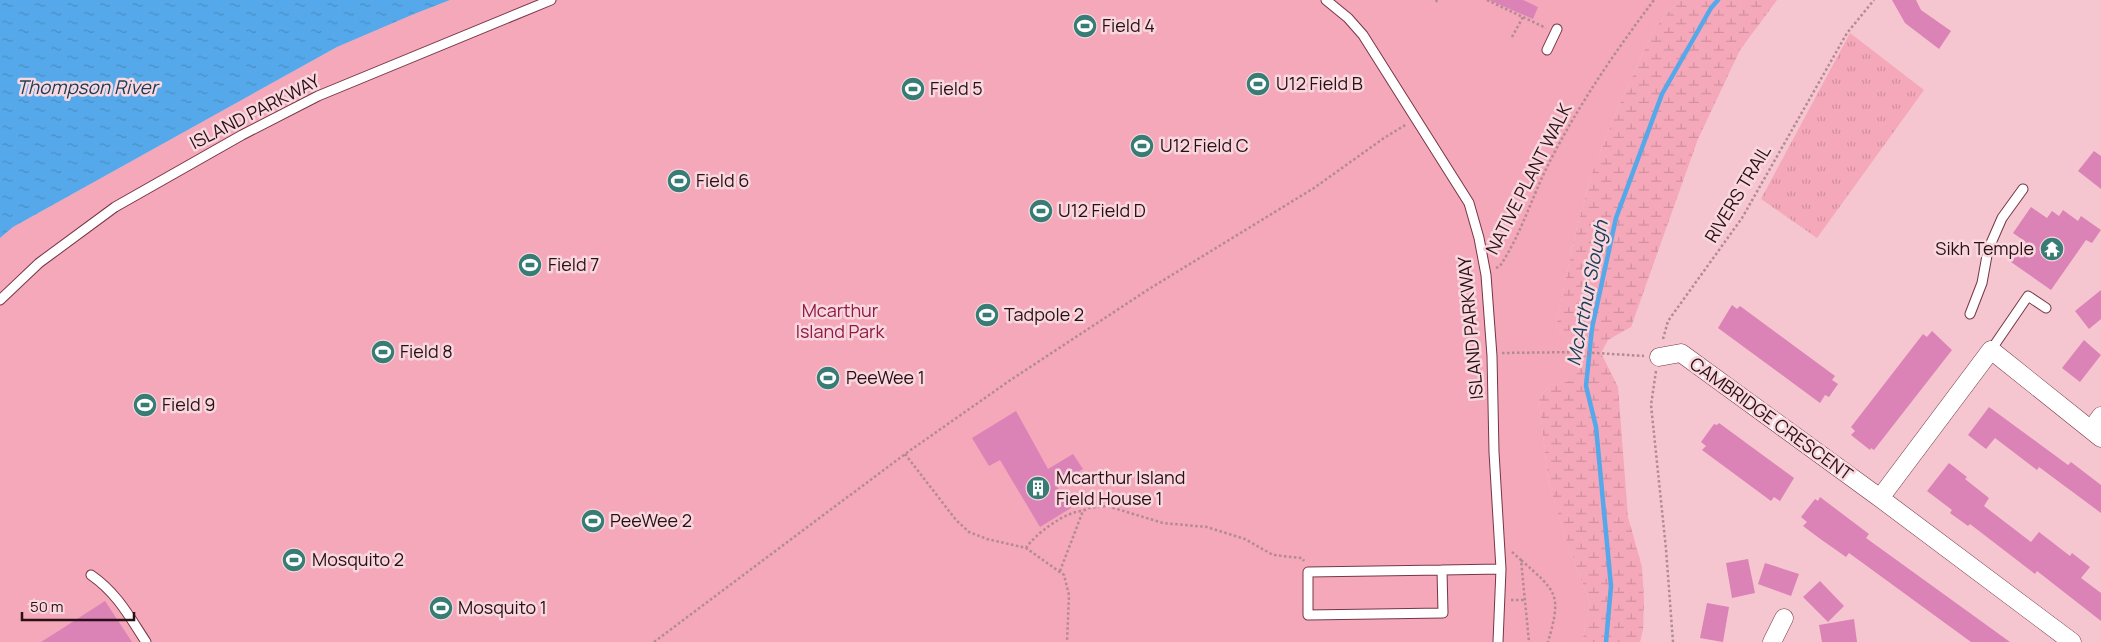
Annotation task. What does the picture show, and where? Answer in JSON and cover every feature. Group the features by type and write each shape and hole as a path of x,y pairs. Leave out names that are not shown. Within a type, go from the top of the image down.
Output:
{"street":[{"path":"1880,498 1992,350 2098,428"},
{"name":"CAMBRIDGE CRESCENT","path":"1659,357 1681,353 1880,498 2072,642"},
{"path":"1772,642 1784,618"}],"lane":[{"name":"ISLAND PARKWAY","path":"0,300 39,263 115,207 242,135 318,96 551,0"},
{"name":"ISLAND PARKWAY","path":"1326,0 1348,18 1363,35 1469,203 1479,238 1486,275 1492,356 1494,452 1500,569 1498,642"},
{"path":"1547,50 1556,31"},
{"path":"1970,314 1982,283 1988,250 2002,218 2024,189"},
{"path":"1992,350 2028,296 2046,308"},
{"path":"1442,570 1443,613 1308,615 1308,572 1500,569"},
{"path":"91,575 106,586 119,600 146,642"}],"path":[{"path":"1487,0 1556,31"},
{"name":"NATIVE PLANT WALK","path":"1494,270 1500,266 1515,242 1547,168 1582,104 1615,52 1654,0"},
{"name":"RIVERS TRAIL","path":"1672,642 1666,549 1651,404 1659,357 1668,321 1742,218 1847,33 1874,0"},
{"path":"1512,37 1523,17"},
{"path":"654,642 905,454 1149,289 1314,188 1384,138 1415,120"},
{"path":"1501,353 1580,352 1659,357"},
{"path":"905,454 956,520 969,532 987,539 1026,548 1064,575 1069,595 1067,642"},
{"path":"1026,548 1039,533 1073,513 1088,508 1107,506 1163,523 1207,527 1245,538 1273,555 1302,558 1308,572"},
{"path":"1060,571 1083,511"},
{"path":"1509,549 1543,579 1554,594 1555,614 1548,642"},
{"path":"1521,560 1529,642"},
{"path":"1508,600 1525,600"}],"green space":[{"name":"Mcarthur Island Park","path":"450,0 1679,0 1654,29 1617,110 1593,170 1574,238 1556,327 1575,350 1580,352 1577,374 1571,380 1550,385 1539,399 1548,479 1563,532 1590,603 1582,642 0,642 0,238 13,227 337,47"},
{"path":"1679,0 1777,0 1740,50 1698,139 1631,327 1608,340 1601,353 1618,387 1628,517 1642,567 1643,630 1640,642 1582,642 1590,603 1563,532 1548,479 1539,399 1550,385 1570,380 1579,369 1583,354 1575,350 1556,327 1574,238 1593,170 1617,110 1654,29"},
{"path":"1850,33 1924,90 1817,238 1761,199"}],"water":[{"name":"Thompson River","path":"0,0 450,0 337,47 13,227 0,238"}],"building":[{"path":"1489,0 1523,0 1538,7 1533,19"},
{"path":"1892,0 1916,0 1921,10 1951,31 1939,49 1905,23"},
{"path":"2094,151 2101,156 2101,189 2078,171"},
{"name":"Sikh Temple","path":"2031,207 2047,218 2052,211 2059,216 2063,210 2078,221 2081,216 2101,230 2092,243 2086,240 2051,290 2011,262 2026,242 2013,233"},
{"path":"2101,290 2101,319 2089,329 2075,311"},
{"path":"1732,305 1737,309 1740,306 1835,376 1832,380 1838,384 1829,397 1825,395 1820,403 1718,328"},
{"path":"1932,331 1952,350 1874,450 1871,448 1870,450 1851,435 1855,431 1851,427 1923,334 1927,337"},
{"path":"2084,340 2101,355 2080,382 2062,368"},
{"path":"1989,407 2068,465 2071,462 2101,485 2101,513 2039,467 2037,470 1995,438 1986,449 1968,435"},
{"name":"Mcarthur Island Field House 1","path":"1016,411 1048,469 1073,454 1083,469 1056,485 1071,508 1040,527 1000,460 989,466 972,438"},
{"path":"1719,423 1794,478 1780,501 1774,497 1771,501 1702,450 1706,446 1701,442 1714,424 1717,425"},
{"path":"1949,463 1967,477 1965,479 1989,498 1984,506 2031,542 2039,532 2070,556 2072,553 2090,567 2081,578 2101,593 2101,621 2037,571 2035,574 1970,524 1968,526 1950,513 1952,510 1927,491"},
{"path":"1820,497 1869,534 1866,538 2010,642 1971,642 1849,553 1846,557 1803,526 1807,522 1801,517 1815,499 1818,501"},
{"path":"1748,559 1755,593 1732,598 1726,563"},
{"path":"1765,563 1799,574 1791,596 1758,584"},
{"path":"1820,581 1844,606 1828,622 1803,597"},
{"path":"105,601 132,642 41,642 60,630"},
{"path":"1707,603 1729,607 1723,642 1700,638"},
{"path":"1854,619 1857,642 1822,642 1819,625"}],"waterway":[{"name":"McArthur Slough","path":"1606,642 1611,586 1596,427 1586,386 1592,328 1616,218 1662,94 1711,8 1718,0"}],"place":[{"name":"Field 4","path":"1085,26"},
{"name":"U12 Field B","path":"1258,84"},
{"name":"Field 5","path":"913,89"},
{"name":"U12 Field C","path":"1142,146"},
{"name":"Field 6","path":"679,181"},
{"name":"U12 Field D","path":"1041,211"},
{"name":"Sikh Temple","path":"2052,249"},
{"name":"Field 7","path":"530,265"},
{"name":"Tadpole 2","path":"987,315"},
{"name":"Field 8","path":"383,352"},
{"name":"PeeWee 1","path":"828,378"},
{"name":"Field 9","path":"145,405"},
{"name":"Mcarthur Island Field House 1","path":"1038,488"},
{"name":"PeeWee 2","path":"593,521"},
{"name":"Mosquito 2","path":"294,560"},
{"name":"Mosquito 1","path":"441,608"}]}
